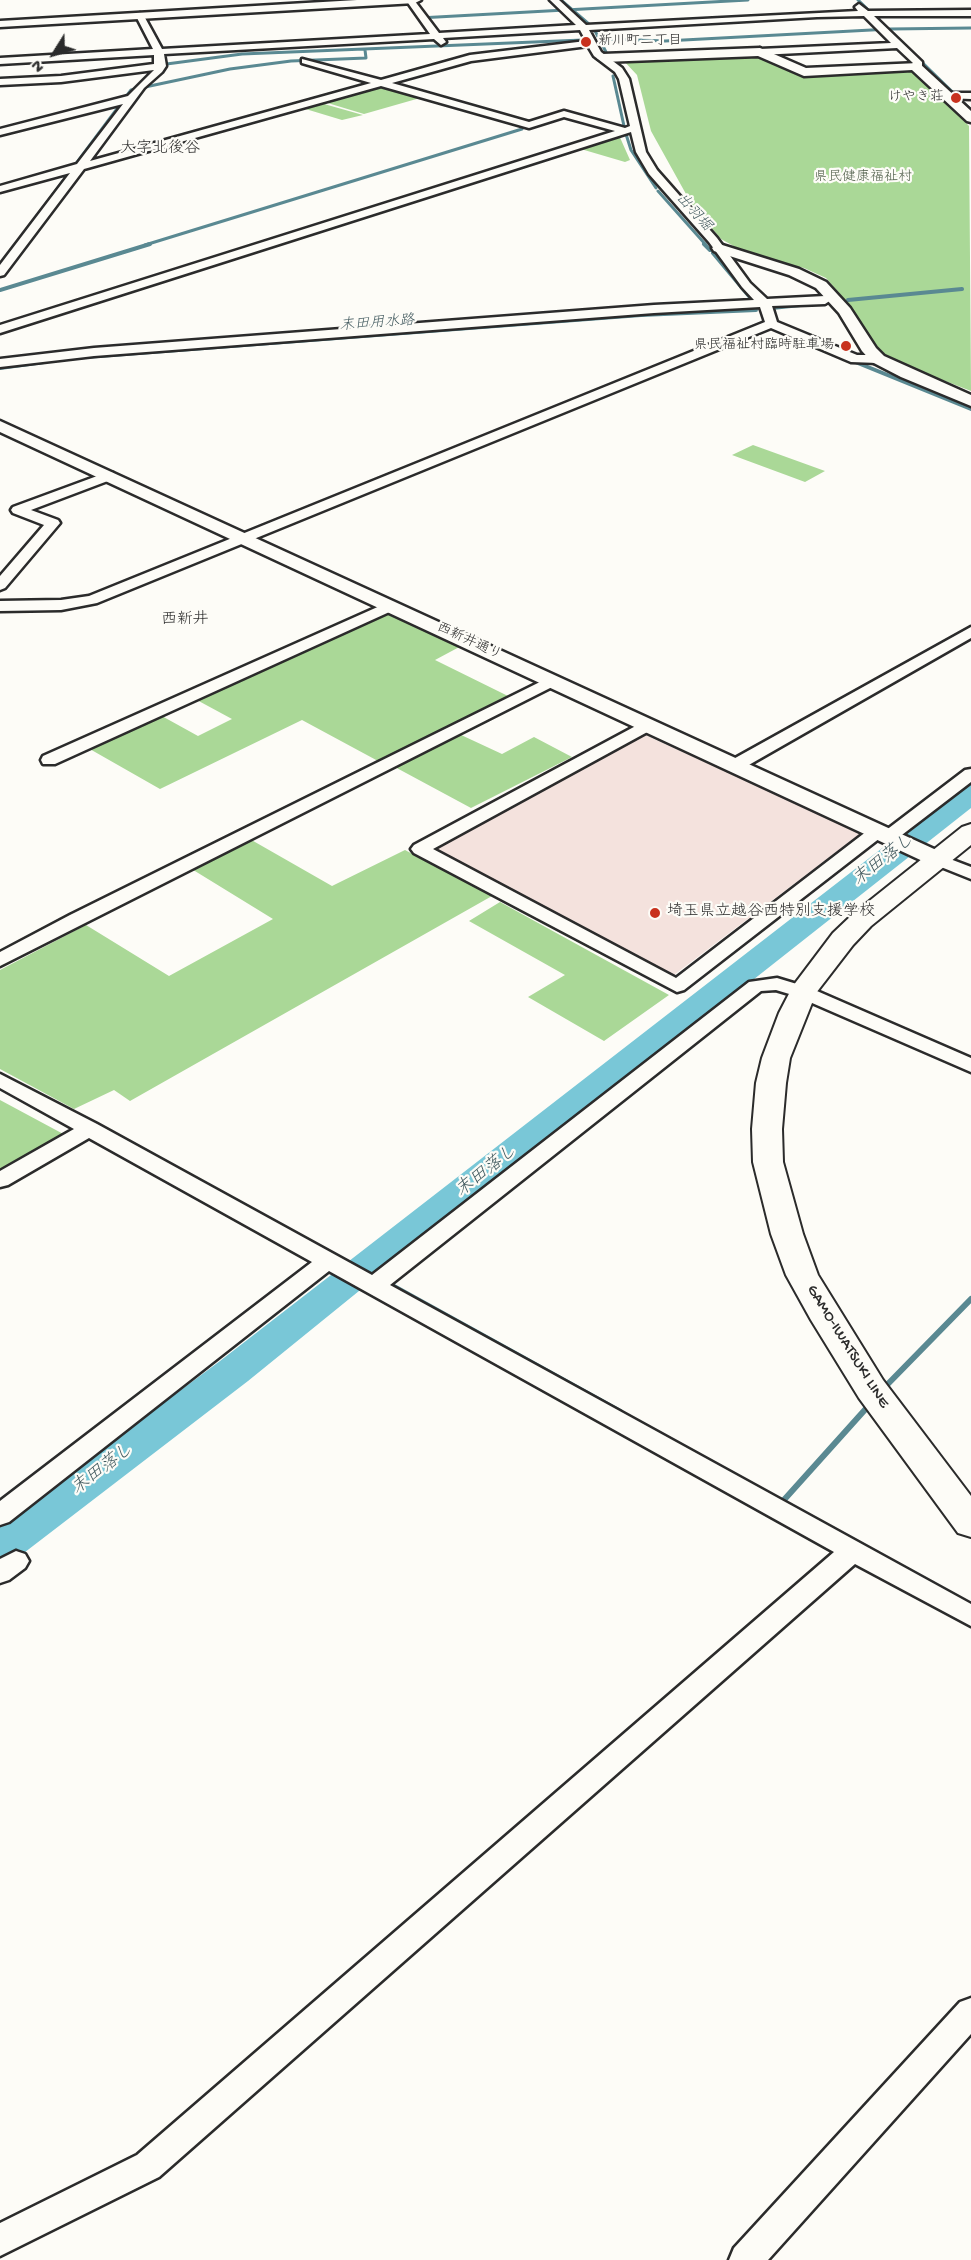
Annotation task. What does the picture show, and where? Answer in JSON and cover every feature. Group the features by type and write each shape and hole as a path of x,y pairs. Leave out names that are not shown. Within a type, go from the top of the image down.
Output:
{"main road":[{"name":"GAMO-IWATSUKI LINE","path":"971,832 881,903 843,939 803,992 776,1058 771,1083 767,1130 768,1162 787,1234 802,1275 827,1320 871,1389 971,1523"}],"street":[{"path":"410,0 436,35 450,49 470,58"},
{"path":"0,24 415,0"},
{"path":"554,0 583,27 595,51 608,55 760,52 899,45"},
{"path":"567,0 600,29"},
{"path":"760,52 804,72 919,64 852,0"},
{"path":"0,61 583,27 600,29 865,12 971,13"},
{"path":"140,16 159,52 161,66"},
{"path":"0,189 470,58 591,43"},
{"path":"608,55 624,79 628,129 653,172 719,248 736,274 768,313 855,359 878,359"},
{"path":"305,61 529,125 564,114 628,129"},
{"path":"0,82 61,79 161,66"},
{"path":"0,273 141,86 161,66"},
{"path":"915,66 971,118"},
{"path":"948,96 971,96"},
{"path":"0,132 133,98"},
{"path":"0,329 628,129"},
{"path":"719,248 809,278 821,285 843,308 870,351 878,359 907,374 971,400"},
{"path":"0,606 61,605 92,600 244,538 768,313 825,300"},
{"path":"0,363 94,352 654,309 768,313 843,308"},
{"name":"西新井通り","path":"0,426 937,859"},
{"path":"0,585 53,523 18,510 108,476"},
{"path":"49,760 391,606"},
{"path":"734,766 971,632"},
{"path":"0,960 77,919 552,681"},
{"path":"645,726 420,849 677,986 882,835 971,774"},
{"path":"937,859 971,874"},
{"path":"375,1285 756,986 777,984 803,992 971,1066"},
{"path":"0,1080 971,1616"},
{"path":"0,1180 90,1130"},
{"path":"0,1515 329,1260"},
{"path":"0,2240 148,2166 853,1551"},
{"path":"746,2260 971,2012"}],"shaded area":[{"name":"埼玉県立越谷西特別支援学校","path":"645,735 861,833 674,975 433,850"}],"green space":[{"name":"県民健康福祉村","path":"758,54 801,74 915,70 969,126 971,391 891,360 874,346 839,293 826,278 804,268 748,254 721,239 691,203 651,131 637,75 623,60"},
{"path":"375,85 420,98 364,114 321,101"},
{"path":"317,102 363,115 342,120 299,107"},
{"path":"618,133 630,160 625,162 574,147"},
{"path":"753,445 825,471 805,482 732,455"},
{"path":"390,611 463,645 435,660 508,696 378,761 302,720 160,789 88,748 160,715 198,736 232,719 195,699"},
{"path":"459,734 502,754 534,737 572,757 471,808 393,766"},
{"path":"248,838 332,886 405,850 492,896 130,1101 114,1090 74,1109 0,1069 0,970 86,925 169,976 273,919 190,868"},
{"path":"500,902 669,995 604,1041 528,997 565,975 469,921"},
{"path":"0,1100 67,1136 0,1170"}],"waterway":[{"path":"406,0 416,14"},
{"name":"出羽堀","path":"561,0 572,10"},
{"path":"572,10 748,0"},
{"path":"858,0 888,29"},
{"path":"419,18 572,10"},
{"name":"出羽堀","path":"572,10 590,25"},
{"name":"出羽堀","path":"593,27 606,52"},
{"path":"888,29 971,28"},
{"path":"611,39 665,41 888,29"},
{"path":"888,29 971,110"},
{"path":"159,65 242,54 583,40"},
{"path":"25,232 131,90 230,69 291,61 366,58 365,50"},
{"name":"出羽堀","path":"613,76 624,126"},
{"path":"145,245 522,129"},
{"name":"出羽堀","path":"625,131 631,150 656,188"},
{"name":"出羽堀","path":"658,191 706,245"},
{"path":"0,290 150,244"},
{"name":"出羽堀","path":"704,244 710,250"},
{"name":"出羽堀","path":"713,253 753,301"},
{"path":"848,300 962,289"},
{"path":"772,308 810,304"},
{"name":"末田用水路","path":"72,358 641,315 756,310"},
{"path":"848,359 971,409"},
{"name":"末田用水路","path":"0,368 44,362"},
{"name":"末田落し","path":"0,1547 234,1371 361,1269 971,793"},
{"path":"361,1269 620,1412"},
{"path":"881,1391 971,1299"},
{"path":"783,1501 871,1403"}],"place":[{"name":"新川町二丁目","path":"586,42"},
{"name":"けやき荘","path":"956,98"},
{"name":"県民福祉村臨時駐車場","path":"846,346"},
{"name":"埼玉県立越谷西特別支援学校","path":"655,913"}],"district":[{"name":"大字北後谷","path":"160,150"},
{"name":"西新井","path":"185,621"}]}
